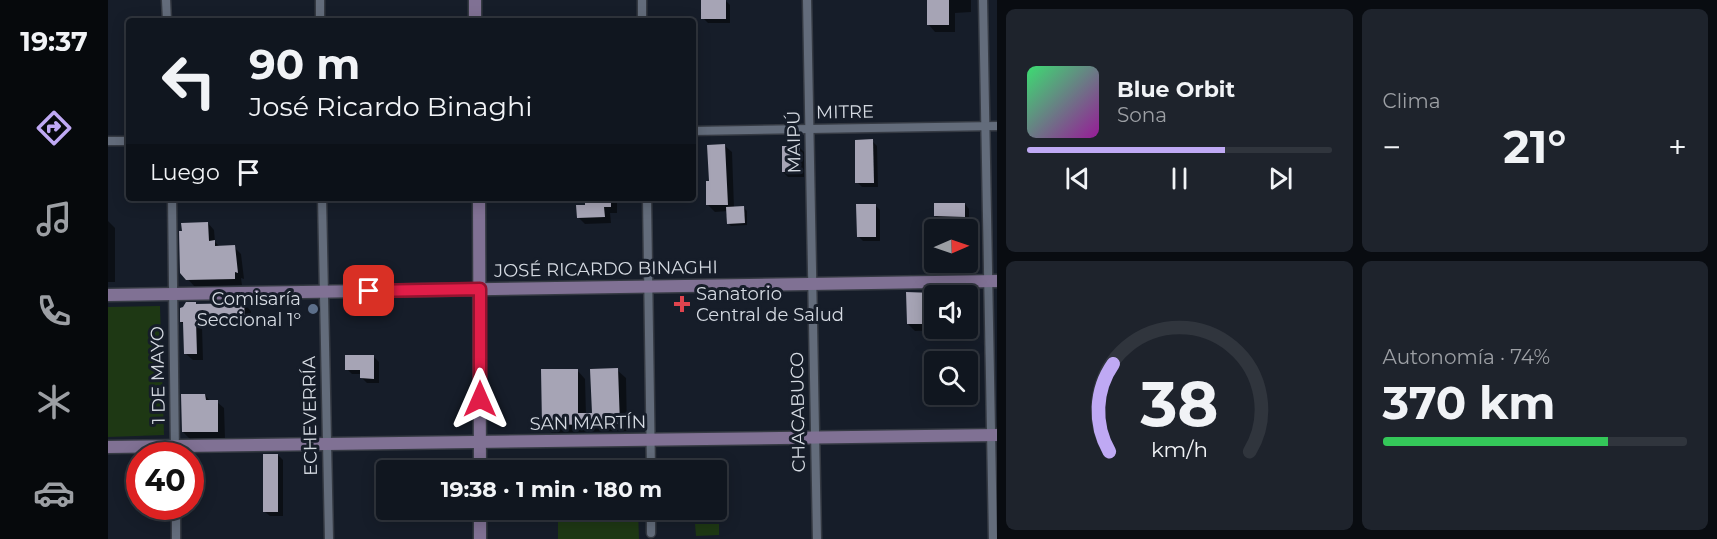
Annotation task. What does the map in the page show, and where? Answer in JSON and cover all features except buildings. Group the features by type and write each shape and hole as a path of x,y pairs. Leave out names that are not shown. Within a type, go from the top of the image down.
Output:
{"street":[{"path":"166,0 167,18"},
{"path":"320,0 320,18"},
{"path":"475,0 475,18"},
{"path":"642,0 642,18"},
{"name":"MAIPÚ","path":"807,0 813,284"},
{"path":"983,0 985,126 992,281 993,539"},
{"name":"MITRE","path":"696,131 997,126"},
{"path":"108,141 126,141"},
{"name":"1 DE MAYO","path":"172,201 175,442"},
{"name":"ECHEVERRÍA","path":"322,201 329,539"},
{"path":"478,201 480,460"},
{"path":"647,201 651,460"},
{"name":"JOSÉ RICARDO BINAGHI","path":"108,295 992,281"},
{"name":"CHACABUCO","path":"813,284 817,539"},
{"name":"SAN MARTÍN","path":"204,450 327,444 994,435"},
{"name":"SAN MARTÍN","path":"108,447 126,448"},
{"path":"176,520 176,539"},
{"path":"480,520 480,539"},
{"path":"651,520 651,533"}],"green space":[{"path":"160,306 164,435 108,437 108,307"},
{"path":"558,520 638,520 639,539 558,539"},
{"path":"695,524 719,524 719,535 696,536"}],"place":[{"name":"Sanatorio Central de Salud","path":"682,304"},
{"name":"Comisaría Seccional 1º","path":"313,309"}],"route":[{"path":"369,291 480,289 480,399"}]}
